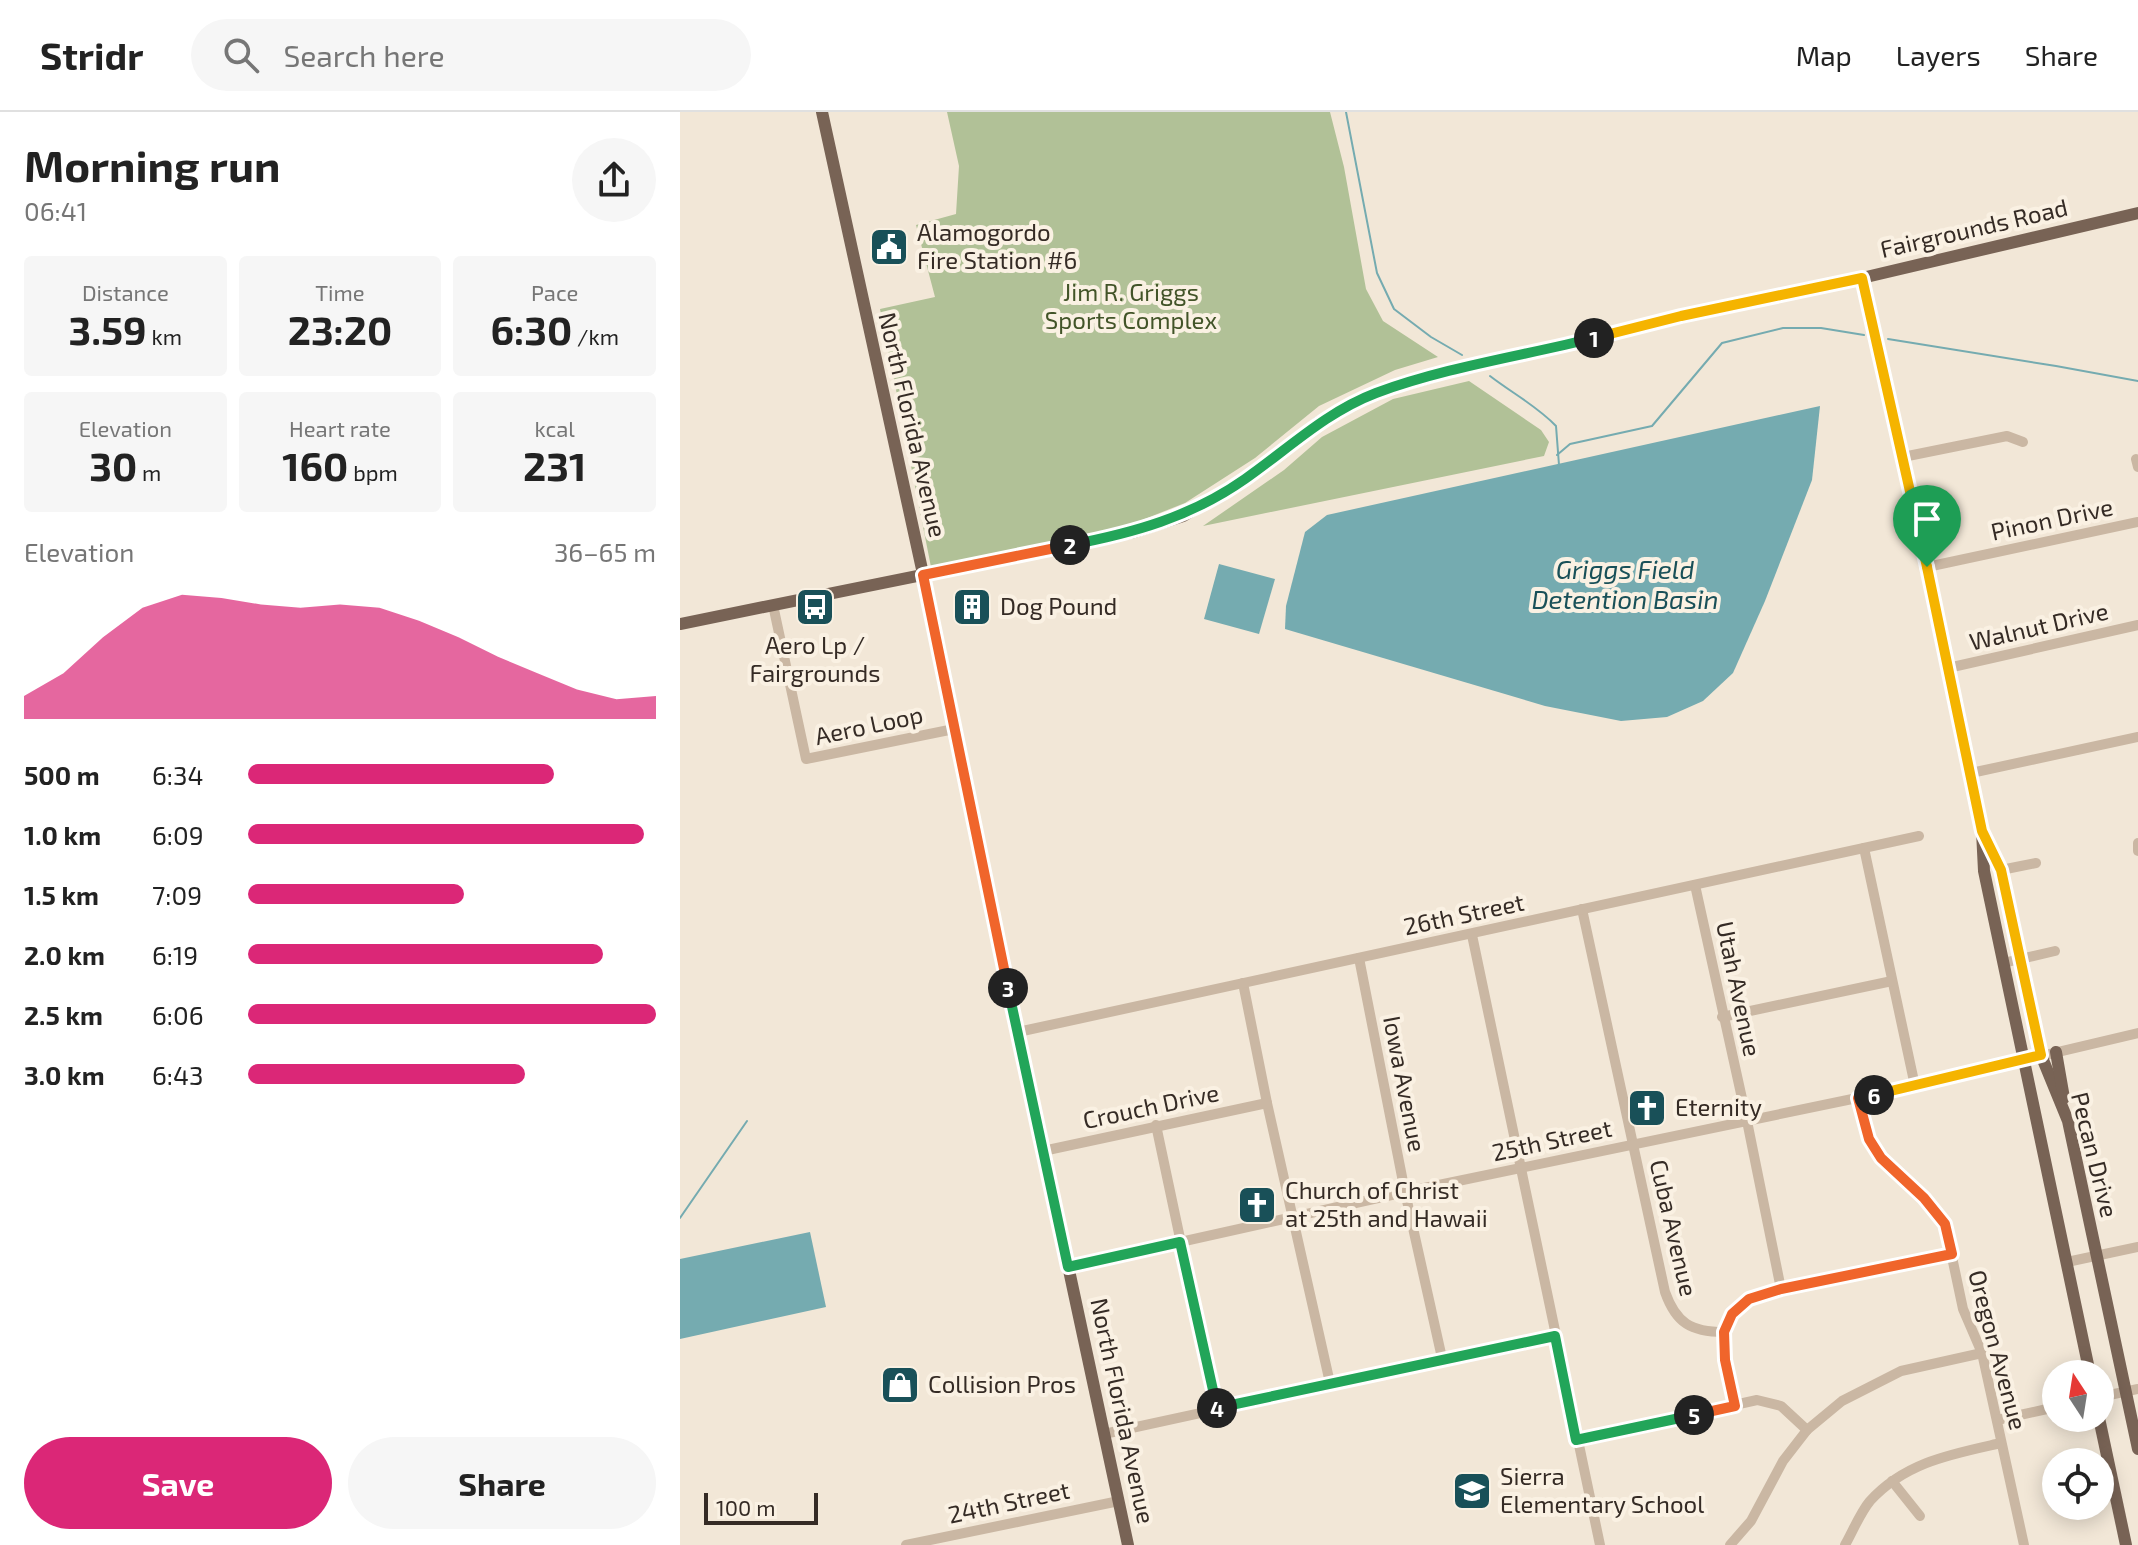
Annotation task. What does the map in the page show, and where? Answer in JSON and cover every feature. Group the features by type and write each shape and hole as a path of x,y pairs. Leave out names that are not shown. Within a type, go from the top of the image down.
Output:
{"main road":[{"name":"North Florida Avenue","path":"822,112 1128,1545"},
{"name":"Fairgrounds Road","path":"680,624 1134,532 1183,516 1242,481 1319,422 1375,393 1459,369 1681,316 1862,278 2138,213"},
{"name":"Pecan Drive","path":"1862,278 1971,773 1982,831 1984,871 2087,1360"},
{"name":"Pecan Drive","path":"1982,831 2001,870 2041,1055 2068,1121 2096,1257 2132,1390 2138,1449"},
{"path":"2056,1052 2068,1121"},
{"path":"2102,1432 2126,1545"}],"street":[{"path":"1903,457 2007,436 2023,442"},
{"name":"Pinon Drive","path":"1927,567 2138,522"},
{"name":"Aero Loop","path":"773,605 806,759 954,729"},
{"name":"Walnut Drive","path":"1948,668 2138,625"},
{"path":"1971,773 2138,737"},
{"name":"26th Street","path":"1018,1032 1919,836"},
{"path":"2138,843 2138,851"},
{"path":"1864,848 1915,1086"},
{"path":"2001,870 2036,863"},
{"name":"Utah Avenue","path":"1695,885 1781,1289"},
{"name":"Cuba Avenue","path":"1582,909 1665,1292 1672,1311 1688,1325 1705,1332 1724,1332"},
{"path":"1472,935 1600,1545"},
{"path":"2003,963 2055,951"},
{"name":"Iowa Avenue","path":"1359,958 1405,1192 1442,1358"},
{"path":"1722,1017 1892,981"},
{"path":"1243,983 1330,1383"},
{"name":"25th Street","path":"1068,1267 1405,1192 1915,1086 2138,1033"},
{"name":"Oregon Avenue","path":"1858,1098 1869,1139 1881,1158 1924,1198 1945,1224 1963,1309 1982,1353 2024,1545"},
{"name":"Crouch Drive","path":"1043,1151 1267,1103"},
{"path":"1156,1125 1216,1408"},
{"path":"2067,1262 2138,1247"},
{"path":"1735,1406 1725,1360 1724,1332 1732,1314 1749,1299 1781,1289 1952,1254"},
{"path":"1104,1434 1442,1358 1555,1336"},
{"path":"1730,1545 1751,1521 1783,1461 1807,1430 1842,1401 1901,1371 1982,1353"},
{"path":"1576,1440 1764,1400 1781,1406 1807,1430"},
{"path":"1997,1420 2042,1410"},
{"path":"1845,1545 1868,1503 1892,1481 1917,1465 1942,1456 2001,1443"},
{"path":"1892,1481 1920,1516"},
{"name":"24th Street","path":"906,1545 1119,1501"}],"green space":[{"name":"Jim R. Griggs Sports Complex","path":"947,112 1330,112 1344,167 1366,289 1383,321 1438,357 1395,370 1319,406 1255,458 1185,503 1122,528 931,567 880,309 935,297 916,225 956,214 959,166"},
{"path":"1469,381 1541,430 1549,442 1544,456 1203,526 1284,470 1322,437 1393,399"}],"water":[{"name":"Griggs Field Detention Basin","path":"1820,406 1812,480 1733,673 1703,701 1667,717 1621,721 1545,706 1285,629 1286,606 1305,532 1327,515"},
{"path":"1219,564 1275,579 1259,634 1204,619"},
{"path":"810,1232 826,1307 680,1339 680,1259"}],"waterway":[{"path":"1346,112 1377,273 1394,309 1431,337 1462,355"},
{"path":"1557,455 1570,444 1652,426 1722,343 1783,328 1821,328 1864,335"},
{"path":"1888,339 2138,381"},
{"path":"1490,376 1556,426 1559,465"},
{"path":"680,1218 747,1121"}],"place":[{"name":"Alamogordo Fire Station #6","path":"889,247"},
{"name":"Aero Lp / Fairgrounds","path":"815,607"},
{"name":"Dog Pound","path":"972,607"},
{"name":"Eternity","path":"1647,1108"},
{"name":"Church of Christ at 25th and Hawaii","path":"1257,1205"},
{"name":"Collision Pros","path":"900,1385"},
{"name":"Sierra Elementary School","path":"1472,1491"}],"route":[{"path":"1862,278 1927,567 1982,831 2001,870 2041,1055 1858,1098 1869,1139 1881,1158 1924,1198 1945,1224 1952,1254 1781,1289 1749,1299 1732,1314 1724,1332 1725,1360 1735,1406 1576,1440 1555,1336 1216,1408 1180,1242 1068,1267 923,575 1134,532 1183,516 1242,481 1319,422 1375,393 1459,369 1681,316 1862,278"}]}
